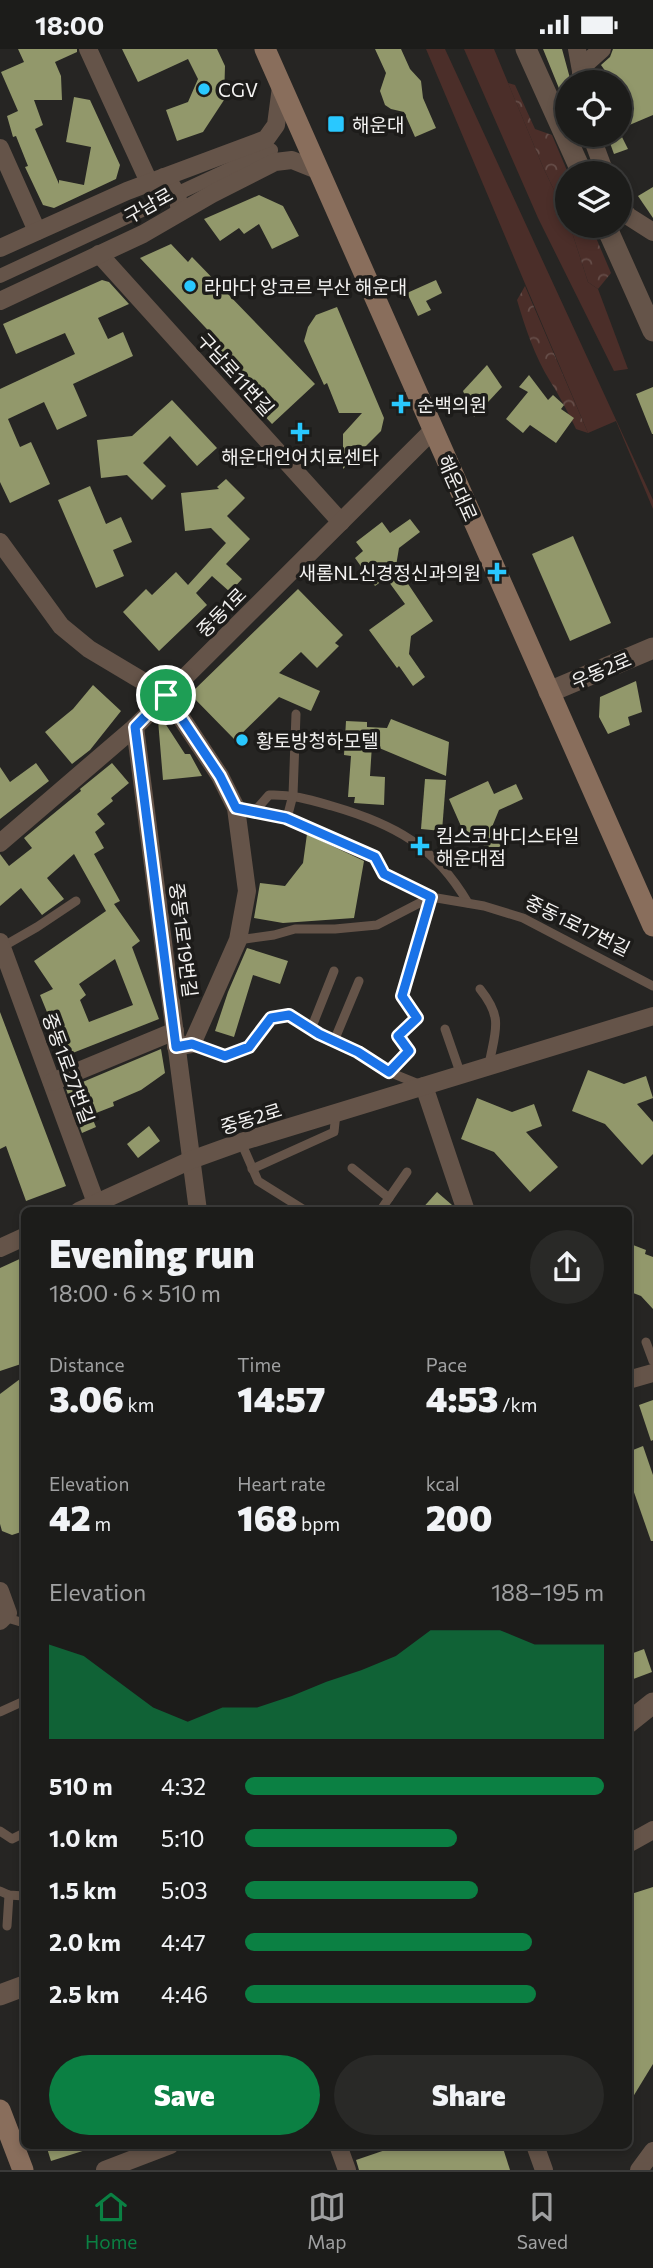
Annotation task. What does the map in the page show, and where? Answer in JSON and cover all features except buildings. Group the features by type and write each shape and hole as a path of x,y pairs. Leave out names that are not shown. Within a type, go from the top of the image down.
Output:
{"main road":[{"name":"해운대로","path":"265,49 653,926"},
{"path":"0,2110 23,2170"}],"street":[{"path":"88,49 156,180 171,184 178,203"},
{"path":"526,49 577,161"},
{"path":"577,49 581,70"},
{"path":"583,70 583,66 602,49"},
{"name":"구남로","path":"0,249 156,180 266,139 276,125 281,87"},
{"path":"0,148 37,231"},
{"path":"0,277 178,203 271,150"},
{"name":"구남로","path":"0,301 143,234 178,203 275,162 292,160 317,170"},
{"path":"632,219 653,232"},
{"path":"611,238 653,331"},
{"name":"구남로11번길","path":"99,254 341,522"},
{"name":"중동1로","path":"0,843 135,727 432,431"},
{"path":"0,543 61,626 89,649 166,695 220,776 236,808 247,891 239,940 181,1041 52,1082"},
{"name":"우동2로","path":"549,692 653,648"},
{"name":"중동1로19번길","path":"135,727 181,1041 197,1207"},
{"name":"중동1로27번길","path":"1,945 96,1207"},
{"name":"중동2로","path":"96,1207 191,1160 241,1142 653,1016"},
{"path":"424,1086 465,1207"},
{"path":"0,1248 21,1238"},
{"path":"632,1379 653,1373"},
{"path":"0,1591 8,1613 2,1619"},
{"path":"632,1720 653,1703"},
{"path":"632,1842 653,1830"},
{"path":"0,1995 21,1987"},
{"path":"105,2170 160,2149"},
{"path":"339,2149 347,2170"},
{"path":"536,2149 544,2170"},
{"path":"639,2170 653,2151"}],"lane":[{"path":"286,818 293,795 296,714"},
{"path":"256,811 269,795 293,795 358,813 395,829 440,863 456,881 468,904"},
{"name":"중동1로17번길","path":"236,808 286,818 375,857 384,874 431,897 523,918 653,986"},
{"path":"239,940 295,929 377,925 431,897"},
{"path":"389,1072 409,1051 398,1036 417,1018 402,996 431,897"},
{"name":"중동1로27번길","path":"1,945 37,927 76,901"},
{"path":"312,1029 334,971"},
{"path":"334,1041 359,981"},
{"path":"480,989 492,1004 498,1024 489,1066"},
{"path":"181,1041 225,1056 249,1047 271,1018 289,1015 389,1072 424,1086"},
{"path":"446,1029 461,1075"},
{"path":"253,1169 334,1132 336,1113"},
{"path":"241,1142 258,1181 300,1207"},
{"path":"352,1168 389,1198"},
{"path":"383,1207 407,1172"},
{"path":"646,1342 653,1361"},
{"path":"2,1619 21,1622"},
{"path":"0,1712 21,1702"},
{"path":"0,1831 12,1839 21,1834"},
{"path":"5,1893 7,1926"}],"green space":[{"path":"426,49 445,49 653,500 653,509 616,421 588,433"},
{"path":"464,49 494,49 555,192 555,238 574,238 588,282 598,289 628,369 614,371 538,218"},
{"path":"508,83 515,85 535,129 552,135 563,161 555,161 555,192"},
{"path":"574,238 596,238 611,273 598,289 588,282"},
{"path":"525,286 588,433 576,429 535,352 517,300"}],"place":[{"name":"CGV","path":"204,89"},
{"name":"해운대","path":"336,124"},
{"name":"라마다 앙코르 부산 해운대","path":"190,286"},
{"name":"순백의원","path":"401,404"},
{"name":"해운대언어치료센타","path":"300,432"},
{"name":"새롬NL신경정신과의원","path":"497,572"},
{"name":"황토방청하모텔","path":"242,740"},
{"name":"킴스코 바디스타일 해운대점","path":"420,846"}],"route":[{"path":"166,695 220,776 236,808 286,818 375,857 384,874 431,897 402,996 417,1018 398,1036 409,1051 389,1072 289,1015 271,1018 249,1047 225,1056 192,1044 176,1047 135,727 166,695"}]}
